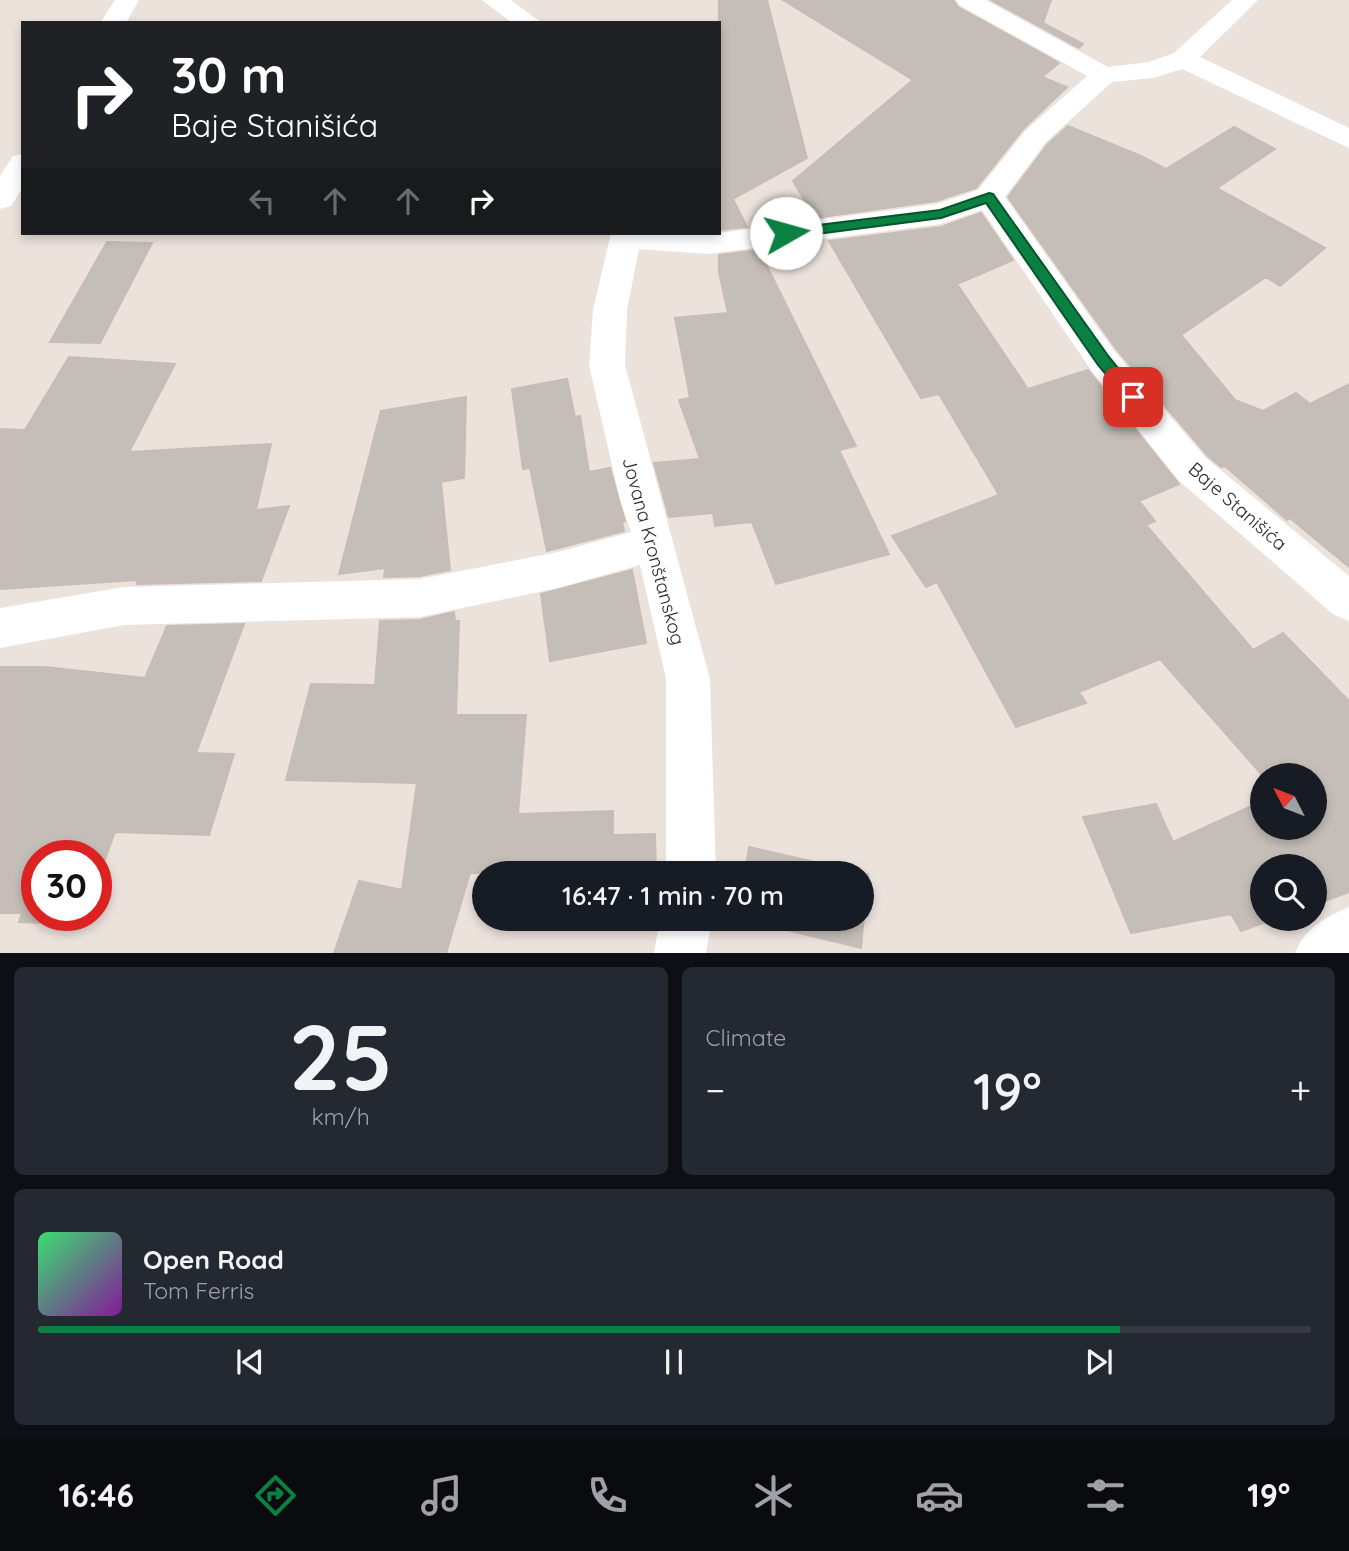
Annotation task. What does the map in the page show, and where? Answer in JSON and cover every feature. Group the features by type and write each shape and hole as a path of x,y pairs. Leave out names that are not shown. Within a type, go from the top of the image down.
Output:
{"street":[{"path":"114,21 127,0"},
{"path":"494,0 526,21"},
{"path":"968,0 1104,75 1153,70 1183,59 1246,0"},
{"path":"1183,59 1349,139"},
{"path":"626,235 708,243 941,214 989,197 1036,135 1104,75"},
{"path":"0,199 21,166"},
{"name":"Baje Stanišića","path":"989,197 1103,361 1192,469 1349,602"},
{"name":"Jovana Kronštanskog","path":"626,235 610,310 607,365 688,679 691,861"},
{"path":"0,628 124,606 420,598 558,570 655,543"},
{"path":"680,953 684,931"},
{"path":"1321,953 1349,933"}],"building":[{"path":"719,0 767,0 807,158 733,199 747,227 721,230 721,21"},
{"path":"783,0 953,0 958,7 1059,63 1042,77 1067,87 1024,128 976,188 936,201 815,218 793,181 913,80"},
{"path":"991,0 1051,0 1043,23 1083,44 1079,48"},
{"path":"1068,126 1166,169 1234,127 1275,149 1217,188 1325,248 1280,286 1266,277 1181,335 1235,400 1263,411 1296,393 1310,404 1349,384 1349,567 1290,518 1287,520 1225,466 1221,467 1208,456 1117,350 1008,197 1048,144"},
{"path":"981,213 1013,260 957,284 1028,389 1088,370 1179,484 1139,501 1155,521 1146,525 1253,650 1283,633 1349,701 1349,892 1327,900 1327,854 1250,854 1250,928 1241,931 1231,914 1131,933 1083,817 1156,804 1173,842 1250,807 1250,840 1327,840 1327,763 1251,763 1160,659 1079,692 1086,703 1016,727 937,582 926,587 892,536 999,495 939,394 921,398 829,241 941,227"},
{"path":"107,242 152,243 100,343 50,342"},
{"path":"759,250 856,446 839,450 889,554 776,584 752,522 715,526 713,513 669,517 654,463 700,459 679,400 690,398 675,318 728,313 719,272 719,255"},
{"path":"69,357 175,364 129,452 271,444 256,510 289,506 261,581 137,584 138,580 0,589 0,429 25,430"},
{"path":"567,379 575,417 580,416 589,472 610,468 625,521 622,522 624,531 547,551 530,468 523,469 512,389"},
{"path":"466,397 464,478 441,482 450,570 420,576 384,577 385,568 339,574 381,411"},
{"path":"632,570 646,643 550,661 541,594"},
{"path":"454,612 455,621 459,621 456,715 526,715 518,814 613,811 613,835 655,834 656,861 472,861 472,873 446,953 334,953 359,881 402,890 417,783 286,780 311,684 375,685 380,621 420,620"},
{"path":"244,624 196,753 234,754 209,835 115,832 112,840 21,840 21,913 0,913 0,667 45,667 145,678 167,626"},
{"path":"749,847 811,861 747,861"},
{"path":"791,931 863,931 861,948"}],"route":[{"path":"786,233 941,214 989,197 1103,361 1133,397"}]}
